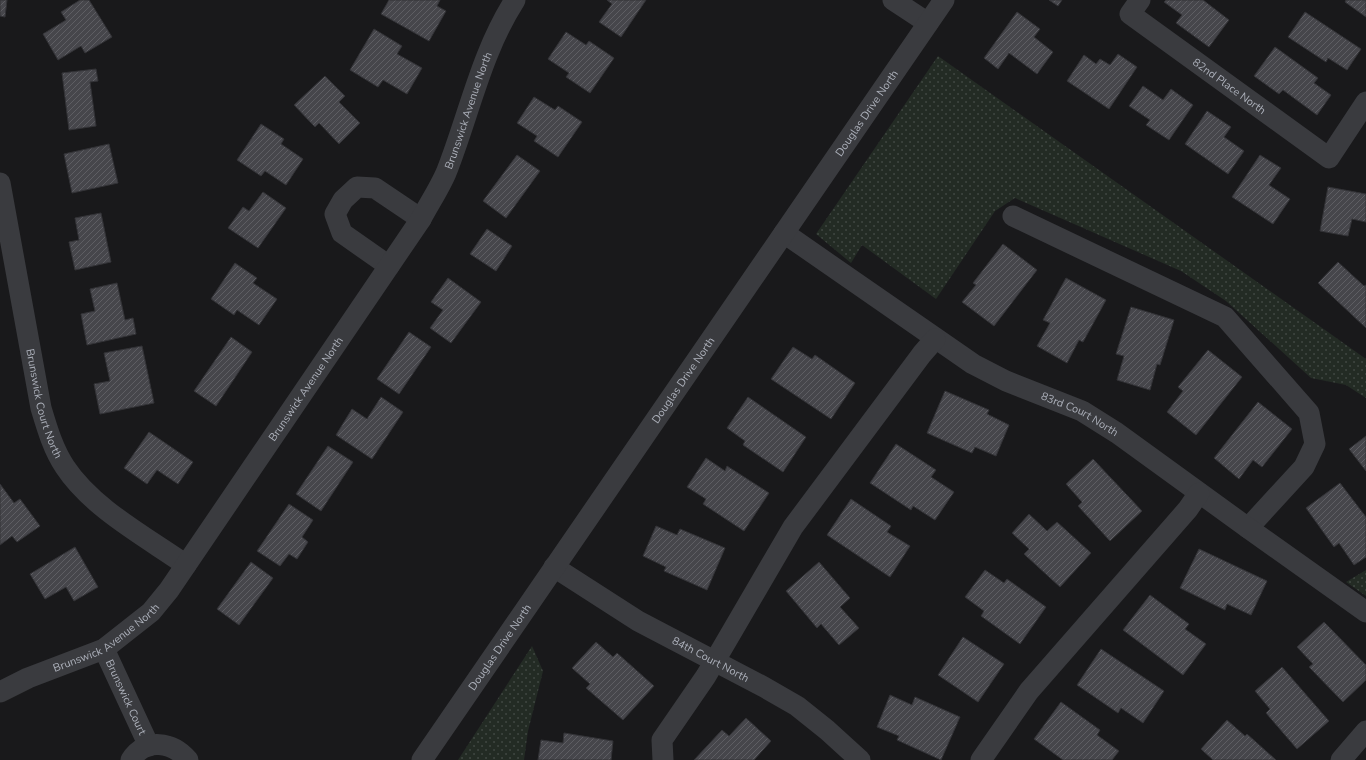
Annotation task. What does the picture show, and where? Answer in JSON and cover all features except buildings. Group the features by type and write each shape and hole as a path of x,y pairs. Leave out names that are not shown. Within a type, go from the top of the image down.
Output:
{"street":[{"name":"Brunswick Avenue North","path":"0,692 28,678 104,649 151,612 186,565 421,219 445,174 482,66 500,22 515,0"},
{"path":"892,0 928,23"},
{"name":"Douglas Drive North","path":"422,760 944,0"},
{"name":"82nd Place North","path":"1135,7 1329,158 1366,102"},
{"name":"Brunswick Court North","path":"0,183 41,408 50,438 65,467 85,491 111,512 186,565"},
{"path":"389,266 342,233 335,214 343,200 357,187 375,188 421,219"},
{"path":"1013,216 1225,317 1309,413 1315,444 1304,467 1248,528"},
{"name":"83rd Court North","path":"784,233 973,364 1006,381 1082,411 1117,432 1199,493 1366,612"},
{"path":"663,760 662,740 714,661 793,527 922,354 935,339"},
{"path":"981,760 1029,691 1188,509 1199,493"},
{"name":"84th Court North","path":"554,567 638,621 798,706 860,760"},
{"name":"Brunswick Court","path":"104,649 149,746"},
{"path":"1341,760 1366,732"},
{"name":"Brunswick Court","path":"131,760 139,750 160,744 171,746 181,752 188,760"}],"shaded area":[{"path":"938,56 1366,359 1366,398 1346,385 1311,378 1226,301 1181,271 1015,198 995,211 936,299 862,245 851,263 816,234"},
{"path":"1366,570 1366,596 1346,582"},
{"path":"532,646 543,671 528,731 524,760 458,760"}]}
